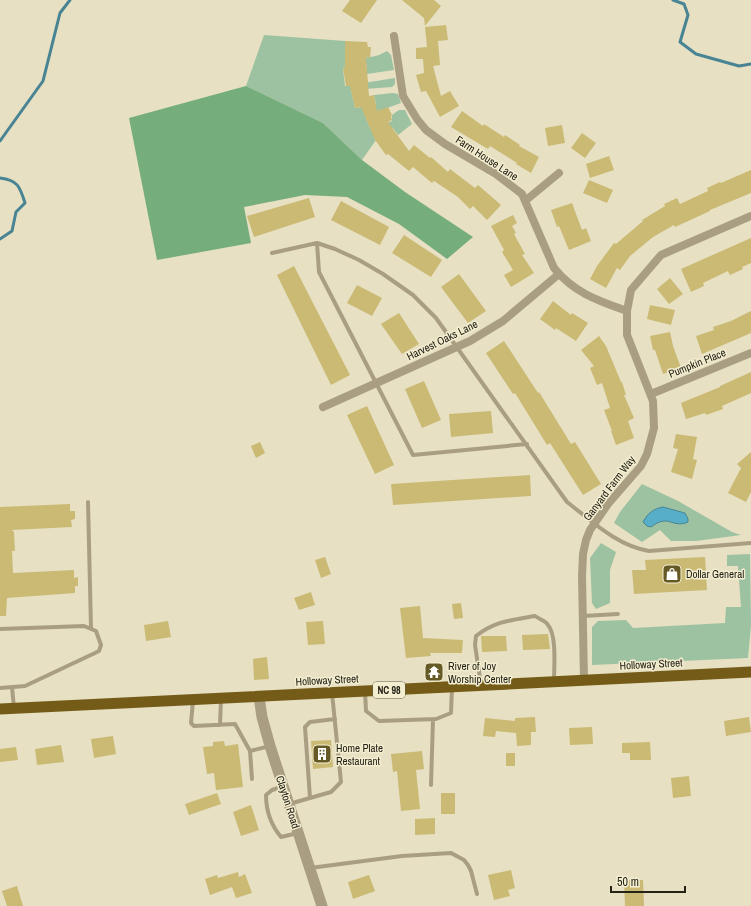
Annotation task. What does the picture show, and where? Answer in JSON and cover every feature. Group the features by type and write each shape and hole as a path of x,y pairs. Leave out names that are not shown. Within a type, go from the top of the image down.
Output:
{"highway":[{"name":"Holloway Street","path":"0,709 751,672"}],"street":[{"name":"Farm House Lane","path":"394,36 403,96 426,130 445,144 496,174 522,194 554,268 559,274 581,292 627,311"},
{"path":"525,201 559,173"},
{"name":"Ganyard Farm Way","path":"584,680 582,576 583,554 586,540 608,504 641,466 647,454 654,428 653,401 651,394 627,335 627,311 631,290 661,255 751,216"},
{"name":"Harvest Oaks Lane","path":"322,407 457,347 503,321 559,274"},
{"name":"Pumpkin Place","path":"651,394 751,353"},
{"name":"Clayton Road","path":"259,697 262,717 270,746 322,906"}],"lane":[{"path":"317,243 319,272 413,455 527,444"},
{"path":"272,253 317,243 359,260 383,274 413,295 436,318 567,502 595,524 623,543 648,551 751,543"},
{"path":"88,502 91,628"},
{"path":"583,616 618,614"},
{"path":"482,685 475,646 476,636 484,630 504,621 535,616 548,625 553,636 554,682"},
{"path":"0,629 84,626 96,631 101,645 99,651 25,686 0,688"},
{"path":"12,687 14,708"},
{"path":"365,691 366,711 379,720 436,719 451,712 452,687"},
{"path":"289,804 331,792 341,782 332,693"},
{"path":"220,725 221,698"},
{"path":"193,699 191,723 194,726 236,724 250,751 252,779"},
{"path":"310,798 305,727 310,722 335,719"},
{"path":"431,784 433,719"},
{"path":"250,751 270,746"},
{"path":"283,786 272,790 266,795 266,804 274,829 280,836 298,833"},
{"path":"310,868 402,856 451,853 464,860 468,865 477,894"}],"green space":[{"path":"264,35 345,41 345,57 372,57 387,51 391,55 394,70 367,74 367,65 343,68 345,86 395,78 395,84 392,87 351,90 355,108 376,105 374,95 393,93 398,94 401,103 365,116 371,130 392,121 392,115 399,110 405,110 412,124 398,135 392,127 376,140 362,160 323,123 246,86"},
{"path":"246,86 323,123 362,160 405,192 473,237 447,259 399,224 347,197 305,195 244,207 251,243 157,260 129,118"},
{"path":"642,484 678,501 732,532 741,535 696,541 671,541 660,530 642,542 614,523 620,512"},
{"path":"601,543 616,552 610,570 610,603 596,609 592,603 590,558"},
{"path":"750,554 751,625 748,658 592,665 592,627 598,621 626,620 633,628 725,623 726,607 741,607 738,566 727,566 727,555"}],"water":[{"path":"663,507 685,513 688,522 678,524 662,521 651,527 647,526 643,522 651,512"}],"building":[{"path":"350,0 377,0 361,23 342,11"},
{"path":"402,0 434,0 441,6 425,26 424,18"},
{"path":"446,25 448,40 438,41 440,65 433,66 441,96 450,91 459,106 440,117 426,91 421,92 416,75 424,73 423,59 416,59 416,48 427,47 425,27"},
{"path":"345,41 367,42 368,47 371,47 370,58 366,57 369,96 374,95 377,111 388,107 392,115 392,120 388,122 409,151 414,145 448,172 450,169 475,188 478,185 501,205 487,220 473,206 470,209 458,197 434,181 432,183 413,167 409,171 388,154 386,155 375,140 361,107 355,108 350,86 346,86 343,68 345,67"},
{"path":"462,111 483,126 484,124 504,137 505,135 520,145 519,146 539,157 531,173 490,146 488,149 451,127"},
{"path":"562,125 565,143 548,146 545,128"},
{"path":"582,133 596,143 585,158 571,148"},
{"path":"609,156 614,170 590,178 586,164"},
{"path":"751,170 751,193 710,210 675,227 674,225 653,237 630,256 620,270 617,268 606,288 590,279 597,266 614,243 616,244 643,221 642,220 665,206 664,204 677,198 680,204 708,191 707,188"},
{"path":"589,180 613,190 607,203 583,193"},
{"path":"309,198 315,217 254,237 247,216"},
{"path":"341,201 389,227 380,245 331,220"},
{"path":"572,203 582,230 586,228 591,241 569,250 559,226 557,227 551,210"},
{"path":"513,215 517,223 512,226 516,233 514,234 525,254 522,255 534,273 511,287 504,275 513,270 502,252 504,250 491,226"},
{"path":"404,235 442,260 431,277 392,253"},
{"path":"751,238 751,263 742,267 743,269 730,275 728,271 703,283 704,286 691,292 681,269"},
{"path":"294,266 350,375 331,385 277,275"},
{"path":"459,274 486,311 468,323 441,287"},
{"path":"670,278 683,294 669,304 657,289"},
{"path":"357,285 382,298 372,316 347,303"},
{"path":"553,301 571,315 572,313 588,323 576,341 556,328 555,330 540,319"},
{"path":"650,305 675,310 671,325 647,319"},
{"path":"751,311 751,333 702,354 696,336 714,330 713,327 731,321"},
{"path":"399,313 419,344 402,354 381,324"},
{"path":"670,332 673,346 681,368 663,374 655,350 653,350 650,336"},
{"path":"599,336 606,346 622,382 626,395 624,395 634,418 628,421 634,438 616,445 604,410 610,408 602,383 597,385 590,368 594,366 581,350"},
{"path":"504,341 538,393 539,392 571,444 575,442 601,484 583,495 550,443 547,445 515,393 513,394 486,353"},
{"path":"751,372 751,393 722,406 723,409 706,415 705,413 686,419 681,403"},
{"path":"424,381 441,420 422,428 405,389"},
{"path":"367,406 394,465 375,474 347,415"},
{"path":"491,411 493,433 451,437 449,414"},
{"path":"676,434 697,437 693,459 697,460 692,479 671,472 678,449 673,448"},
{"path":"260,442 265,453 256,458 251,446"},
{"path":"751,452 751,492 746,502 728,493 741,468 737,464"},
{"path":"530,475 531,496 393,505 391,484"},
{"path":"70,504 70,511 75,511 75,519 71,520 72,527 12,530 14,532 15,551 12,551 13,573 74,570 74,578 78,577 78,586 75,586 75,593 7,598 6,616 0,616 0,507"},
{"path":"325,557 331,574 321,578 315,560"},
{"path":"705,557 707,590 634,594 632,570 646,570 645,560"},
{"path":"311,592 315,605 299,610 294,598"},
{"path":"461,603 463,618 454,619 452,604"},
{"path":"420,606 423,638 463,640 462,653 430,653 431,656 406,658 400,608"},
{"path":"168,621 171,637 146,641 144,625"},
{"path":"323,621 325,644 308,645 306,622"},
{"path":"548,634 550,649 523,650 522,635"},
{"path":"481,636 506,636 507,651 482,652"},
{"path":"267,657 269,679 254,680 253,659"},
{"path":"535,717 536,732 531,732 531,745 517,746 516,733 496,731 495,737 483,736 485,718 515,721 515,718"},
{"path":"749,717 751,732 726,736 724,721"},
{"path":"592,727 593,744 570,745 569,728"},
{"path":"113,736 116,754 94,758 91,739"},
{"name":"Home Plate Restaurant","path":"331,740 333,767 313,769 311,741"},
{"path":"224,741 225,746 238,744 243,787 216,790 214,773 207,774 203,747 213,746 213,742"},
{"path":"650,742 651,760 630,760 630,753 622,753 622,743"},
{"path":"61,745 64,762 37,765 35,749"},
{"path":"16,747 18,760 0,762 0,749"},
{"path":"422,751 424,769 416,770 420,809 401,811 397,771 393,772 391,754"},
{"path":"506,753 515,753 515,766 506,766"},
{"path":"689,776 691,796 673,798 671,778"},
{"path":"217,793 221,804 189,815 185,804"},
{"path":"441,793 455,793 455,814 441,814"},
{"path":"251,805 259,830 241,836 233,812"},
{"path":"435,818 435,834 415,835 415,819"},
{"path":"511,870 515,888 508,890 510,896 494,900 488,875"},
{"path":"238,872 239,877 245,874 252,893 236,898 232,887 210,895 205,879 217,875 218,878"},
{"path":"369,875 375,891 353,899 348,882"},
{"path":"624,880 643,880 644,906 625,906"},
{"path":"17,886 23,906 7,906 2,891"}],"waterway":[{"path":"0,141 43,81 60,13 70,0"},
{"path":"673,0 684,4 688,15 680,42 696,54 739,66 751,64"},
{"path":"0,178 11,180 15,183 20,189 25,203 16,212 12,231 0,239"}],"place":[{"name":"Dollar General","path":"672,574"},
{"name":"River of Joy Worship Center","path":"434,672"},
{"name":"Home Plate Restaurant","path":"322,754"}]}
